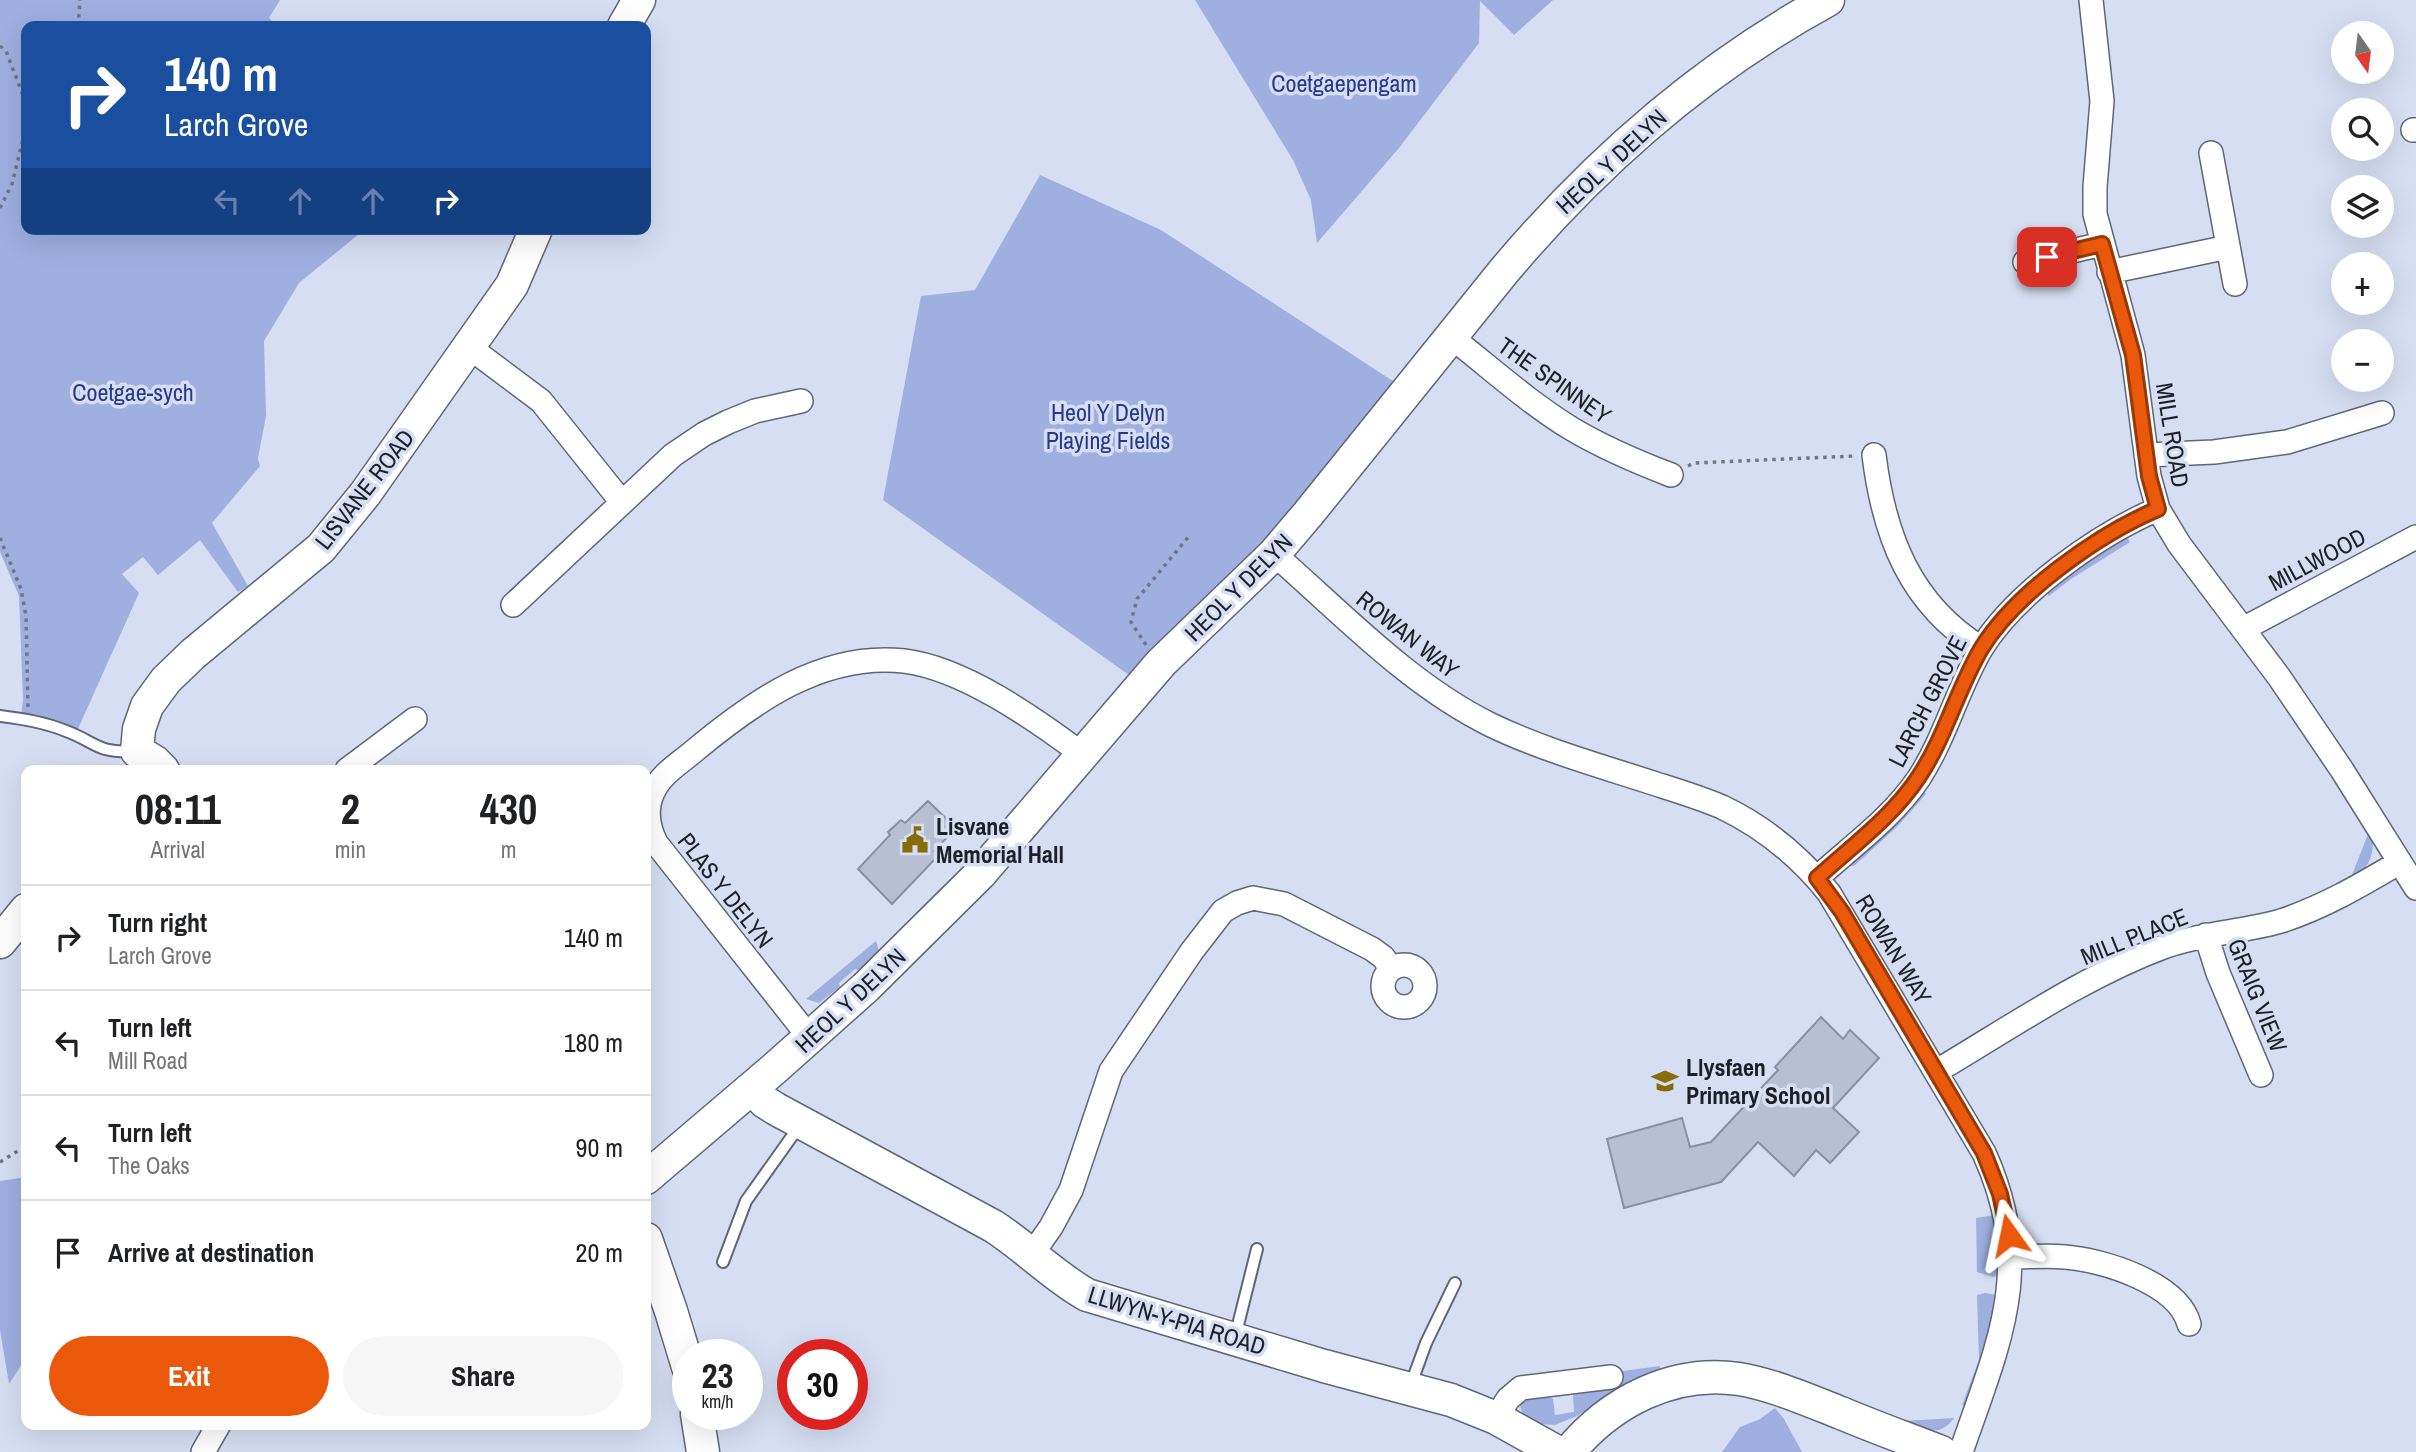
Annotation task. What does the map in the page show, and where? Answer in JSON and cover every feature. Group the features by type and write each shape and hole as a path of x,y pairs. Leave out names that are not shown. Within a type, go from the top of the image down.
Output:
{"street":[{"path":"627,21 639,0"},
{"name":"MILL ROAD","path":"2091,0 2102,101 2094,201 2109,272 2133,355 2149,476 2158,509 2179,544 2243,629 2335,760 2416,888"},
{"name":"HEOL Y DELYN","path":"651,1174 810,1038 940,916 996,856 1161,663 1274,554 1535,234 1612,156 1668,107 1815,3"},
{"path":"2211,153 2235,284"},
{"name":"LISVANE ROAD","path":"128,760 142,720 156,692 193,654 299,569 330,538 365,494 512,285 533,235"},
{"path":"2025,262 2102,244"},
{"path":"2109,272 2228,247"},
{"name":"THE SPINNEY","path":"1451,337 1529,399 1574,430 1602,446 1671,475"},
{"path":"469,347 541,401 621,502"},
{"path":"513,605 673,455 704,434 755,411 801,401"},
{"path":"2146,455 2214,452 2287,442 2382,413"},
{"path":"1874,455 1885,516 1902,560 1937,614 1959,634 1982,648"},
{"name":"LARCH GROVE","path":"1817,878 1891,812 1920,776 1982,648 2006,616 2050,576 2106,537 2158,509"},
{"name":"MILLWOOD","path":"2243,629 2416,537"},
{"name":"ROWAN WAY","path":"1274,554 1413,676 1462,709 1531,742 1720,807 1774,839 1817,878 1842,912 1937,1070 1994,1173 2006,1216 2011,1257 2004,1326 1961,1452"},
{"name":"PLAS Y DELYN","path":"651,796 663,776 735,717 775,692 834,667 871,661 906,661 954,676 1006,702 1083,754"},
{"path":"354,765 415,719"},
{"path":"128,760 156,762 159,765"},
{"name":"PLAS Y DELYN","path":"651,829 656,843 810,1038"},
{"name":"MILL PLACE","path":"1937,1070 2099,976 2165,947 2206,935 2279,921 2308,911 2333,901 2400,862"},
{"path":"1032,1254 1051,1227 1071,1190 1111,1071 1192,951 1223,911 1253,898 1284,904 1373,949 1392,968"},
{"path":"0,942 21,916"},
{"name":"GRAIG VIEW","path":"2206,935 2218,973 2261,1075"},
{"name":"LLWYN-Y-PIA ROAD","path":"752,1088 765,1102 993,1226 1087,1295 1451,1400 1496,1418 1557,1452"},
{"path":"651,1254 679,1339"},
{"path":"2011,1257 2067,1257 2122,1270 2143,1279 2180,1306 2187,1315 2189,1324"},
{"path":"1496,1418 1508,1399 1521,1388 1611,1377"},
{"path":"1569,1452 1593,1426 1642,1393 1684,1381 1718,1377 1741,1380 1792,1394 1941,1452"},
{"path":"202,1452 215,1430"},
{"path":"699,1430 703,1452"}],"lane":[{"path":"0,716 27,719 69,732 128,760"},
{"path":"723,1262 746,1201 802,1123"},
{"path":"1234,1339 1257,1249"},
{"path":"1410,1389 1426,1343 1455,1283"}],"path":[{"path":"78,21 80,0"},
{"path":"0,46 6,51 21,90"},
{"path":"0,208 12,184 21,147"},
{"path":"1671,475 1694,463 1874,455"},
{"path":"1161,663 1131,622 1137,599 1191,535"},
{"path":"0,538 21,589 26,617 27,719"},
{"path":"0,1162 21,1149"}],"green space":[{"name":"Coetgae-sych","path":"0,0 280,0 269,18 272,21 21,21 21,235 358,235 299,283 264,341 266,416 258,458 260,466 212,523 248,586 238,592 200,540 158,575 143,557 122,574 139,593 77,731 21,716 23,700 19,596 0,552"},
{"name":"Coetgaepengam","path":"1195,0 1553,0 1514,35 1480,1 1479,43 1399,148 1317,243 1311,200 1293,160"},
{"name":"Heol Y Delyn Playing Fields","path":"1040,175 1161,230 1396,383 1284,521 1154,647 1129,675 883,500 921,296 975,290"},
{"path":"2127,536 2130,542 2049,596 2045,591"},
{"path":"1922,790 1926,794 1898,826 1854,866 1846,865"},
{"path":"2370,829 2373,843 2371,855 2357,877 2352,875"},
{"path":"876,941 879,951 859,970 855,969 839,983 840,987 819,1003 806,999"},
{"path":"21,1178 21,1366 9,1384 0,1330 0,1181"},
{"path":"1994,1215 1998,1275 1994,1277 1977,1272 1976,1218"},
{"path":"1977,1295 1997,1295 1991,1328 1965,1406 1962,1405 1979,1360"},
{"path":"1660,1366 1660,1370 1632,1380 1577,1416 1555,1425 1539,1424 1522,1413 1519,1401 1536,1396 1553,1399 1555,1415 1574,1412 1573,1396 1576,1392 1619,1386 1618,1378 1623,1371"},
{"path":"1775,1408 1802,1452 1722,1452 1740,1427 1760,1419"},
{"path":"1954,1418 1937,1430 1924,1429 1904,1421"}],"building":[{"path":"928,801 956,828 934,851 938,856 892,904 858,869 890,835 888,832 901,820 905,823"},
{"path":"1821,1017 1843,1039 1850,1030 1879,1058 1833,1108 1859,1132 1830,1163 1816,1150 1794,1176 1758,1142 1721,1182 1624,1208 1607,1139 1682,1118 1690,1147 1711,1142 1778,1070 1775,1067"}],"place":[{"name":"Lisvane Memorial Hall","path":"915,840"},
{"name":"Llysfaen Primary School","path":"1665,1081"}],"route":[{"path":"2009,1235 1994,1173 1984,1153 1842,912 1817,878 1891,812 1920,776 1982,648 2006,616 2029,593 2073,559 2158,509 2149,476 2133,355 2102,244 2047,257"}]}
